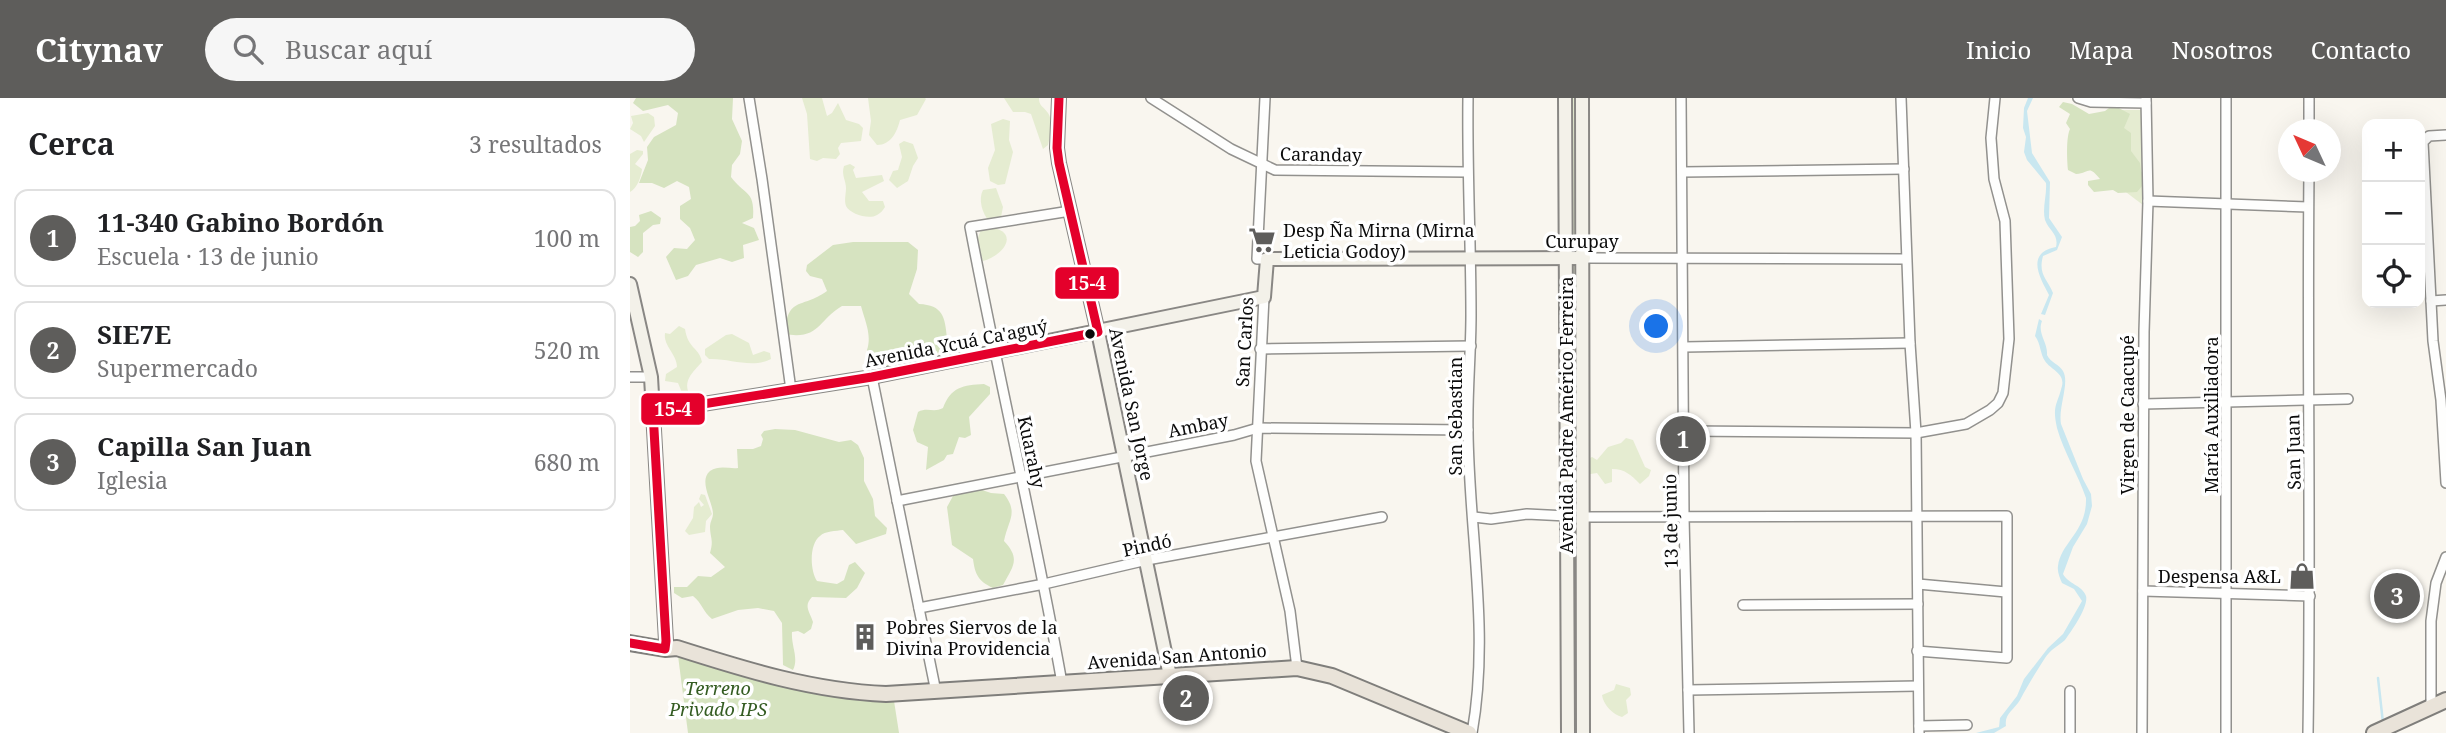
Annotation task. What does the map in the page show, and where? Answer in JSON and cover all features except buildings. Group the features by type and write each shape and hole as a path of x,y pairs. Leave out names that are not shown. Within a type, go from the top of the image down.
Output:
{"main road":[{"name":"Avenida San Antonio","path":"630,635 769,677 842,691 886,694 1297,668 1332,676 1470,733"},
{"name":"Avenida San Antonio","path":"630,643 669,646"},
{"path":"2381,730 2446,700"}],"street":[{"path":"748,98 791,390"},
{"name":"Avenida San Jorge","path":"1059,98 1056,148 1125,456 1170,676"},
{"name":"Caranday","path":"1151,98 1219,142 1275,170 1467,172"},
{"name":"San Carlos","path":"1265,98 1262,259 1264,298 1256,461 1290,611 1297,668"},
{"name":"San Sebastian","path":"1468,98 1467,172 1471,257 1468,430 1481,640 1479,693 1470,733"},
{"name":"Avenida Padre Américo Ferreira","path":"1565,98 1568,733"},
{"name":"Avenida Padre Américo Ferreira","path":"1582,98 1583,733"},
{"name":"13 de junio","path":"1681,98 1684,517 1689,733"},
{"path":"1902,98 1906,259 1916,433 1919,730 1967,725"},
{"path":"1684,431 1916,433 1966,424 1998,402 2003,393 2009,339 2005,221 1994,179 1991,138 1995,98"},
{"path":"2078,98 2091,102 2146,101"},
{"name":"María Auxiliadora","path":"2226,98 2226,733"},
{"path":"2309,98 2309,119"},
{"name":"Virgen de Caacupé","path":"2142,733 2143,404 2148,201 2146,101"},
{"path":"2446,135 2429,136 2423,142 2431,301 2446,483"},
{"path":"1682,172 1904,169"},
{"name":"San Juan","path":"2308,733 2309,182"},
{"path":"2148,201 2308,207"},
{"name":"Kuarahy","path":"1062,683 970,227 1070,212"},
{"name":"Curupay","path":"1262,259 1906,259"},
{"path":"630,284 651,377 669,646"},
{"name":"Avenida Ycuá Ca'aguý","path":"653,412 872,377 1264,298"},
{"path":"2431,301 2446,300"},
{"path":"1684,347 1910,343"},
{"path":"1260,349 1471,346"},
{"path":"630,377 651,377"},
{"path":"872,377 936,692"},
{"path":"2143,404 2348,399"},
{"name":"Ambay","path":"897,500 1234,435 1258,428 1468,430"},
{"path":"1474,517 1491,519 1527,514 1567,516"},
{"path":"1583,517 2007,516 2007,658 1917,651"},
{"name":"Pindó","path":"919,608 1044,584 1147,560 1382,517"},
{"path":"2431,706 2431,621 2436,583 2446,557"},
{"path":"1918,584 2006,592"},
{"path":"2143,591 2310,596"},
{"path":"1742,605 1918,604"},
{"path":"1688,690 1918,686"},
{"path":"2070,691 2070,733"}],"green space":[{"path":"636,98 733,98 732,119 742,141 740,154 732,165 731,177 751,198 753,218 742,223 754,228 759,240 743,245 744,258 732,262 720,258 696,265 688,276 676,280 666,257 674,248 687,249 695,240 690,228 680,219 680,206 691,199 689,187 677,181 664,188 652,183 639,183 648,160 647,147 654,137 676,125 678,113 668,105 643,111 633,103"},
{"path":"802,98 822,98 827,116 838,103 846,120 863,128 861,141 841,143 838,148 840,154 836,159 810,159 807,114"},
{"path":"868,98 926,99 917,115 900,120 890,140 877,145 869,135 871,121"},
{"path":"1004,98 1039,98 1051,121 1048,145 1043,149 1031,114 1013,112"},
{"path":"1562,98 1580,98 1580,253 1571,259"},
{"path":"2063,102 2089,114 2105,111 2113,105 2130,114 2124,128 2131,133 2131,151 2147,180 2137,192 2094,192 2088,181 2100,179 2093,172 2089,170 2076,174 2068,170 2067,143 2070,129 2066,123 2070,114 2059,107"},
{"path":"2113,110 2145,110 2143,205 2114,183"},
{"path":"648,113 654,117 655,126 644,142 641,136 630,129 633,123 631,116"},
{"path":"1003,119 1010,121 1009,140 1013,152 1005,184 998,185 990,181 988,168 995,150 991,124"},
{"path":"904,141 913,144 918,158 908,181 897,188 889,180 893,171 898,170 902,157 899,144"},
{"path":"637,150 643,151 635,164 642,169 637,185 630,192 630,154"},
{"path":"850,164 855,167 853,170 856,178 882,175 884,181 862,192 869,201 883,201 885,207 877,215 860,215 846,206 843,169"},
{"path":"996,188 1003,207 1000,222 990,222 985,215 981,198 983,190"},
{"path":"651,211 661,218 660,224 653,225 643,233 643,252 638,257 630,252 630,227 640,221 639,215"},
{"path":"987,227 1003,232 1006,242 999,253 983,261 976,242 981,230"},
{"path":"853,242 908,242 918,250 917,269 909,294 919,304 938,310 944,318 947,338 943,347 931,359 917,365 891,369 870,355 861,306 842,306 812,332 784,334 793,308 827,291 822,279 810,276 806,271 807,265 833,245"},
{"path":"1578,263 1586,460 1592,457 1597,460 1608,447 1621,443 1626,438 1633,440 1645,467 1651,470 1649,476 1640,484 1628,473 1617,469 1612,469 1612,482 1605,484 1597,473 1584,475 1581,733 1561,733 1561,267"},
{"path":"679,326 685,329 702,362 688,381 690,395 683,395 678,383 665,381 666,374 677,367 665,333 670,334"},
{"path":"732,334 749,343 753,355 764,351 770,353 771,359 748,363 709,359 705,355 705,349"},
{"path":"984,384 990,387 990,394 969,417 971,435 959,437 953,454 947,455 944,460 926,470 928,447 917,442 913,430 918,412 943,408 959,388"},
{"path":"795,430 839,442 851,440 858,445 864,458 864,481 873,499 875,516 887,528 886,534 856,544 843,530 825,533 816,540 812,558 817,581 837,584 844,580 849,565 855,562 865,573 857,588 846,598 812,597 809,600 808,609 813,622 811,629 804,634 792,632 795,661 793,670 783,665 782,623 774,611 758,608 738,610 712,619 693,596 682,598 674,593 674,587 687,587 698,576 711,577 725,567 710,553 713,514 705,480 707,475 717,468 738,468 737,449 761,446 761,435 764,431"},
{"path":"979,489 1004,494 1012,512 1004,541 1012,553 1014,563 1003,585 993,588 978,576 973,559 952,545 947,507 953,496"},
{"path":"701,494 705,495 712,514 706,521 705,532 689,535 685,531 693,518 694,507 699,502 701,507 704,505 699,499"},
{"name":"Terreno Privado IPS","path":"677,648 894,701 899,733 688,733"},
{"path":"1616,684 1630,688 1631,695 1626,700 1628,713 1622,717 1609,709 1602,695 1614,690"}],"water":[{"path":"2028,98 2033,98 2027,111 2032,153 2050,182 2049,218 2062,237 2057,250 2043,256 2042,272 2053,293 2045,315 2041,314 2049,295 2039,274 2038,260 2046,250 2056,247 2057,243 2045,220 2046,183 2027,160 2024,152 2024,108"},
{"path":"2039,319 2042,321 2041,330 2047,355 2065,376 2061,424 2091,494 2092,506 2087,524 2073,547 2063,574 2084,592 2086,600 2065,640 2047,655 2008,715 2006,726 1994,733 1976,733 1999,727 2000,718 2017,696 2024,679 2048,648 2063,634 2082,601 2074,589 2062,583 2058,568 2064,550 2082,520 2086,498 2057,428 2055,410 2062,382 2060,375 2045,361 2035,336"}],"waterway":[{"path":"2378,678 2383,723"}],"transit line":[{"name":"15-4","path":"630,643 665,649 666,641 653,412 872,377 1098,332 1059,163 1059,98"}],"place":[{"name":"Desp Ña Mirna (Mirna Leticia Godoy)","path":"1262,240"},
{"name":"11-340 Gabino Bordón","path":"1683,439"},
{"name":"Despensa A&L","path":"2302,576"},
{"name":"Capilla San Juan","path":"2397,596"},
{"name":"Pobres Siervos de la Divina Providencia","path":"865,637"},
{"name":"SIE7E","path":"1186,698"}]}
